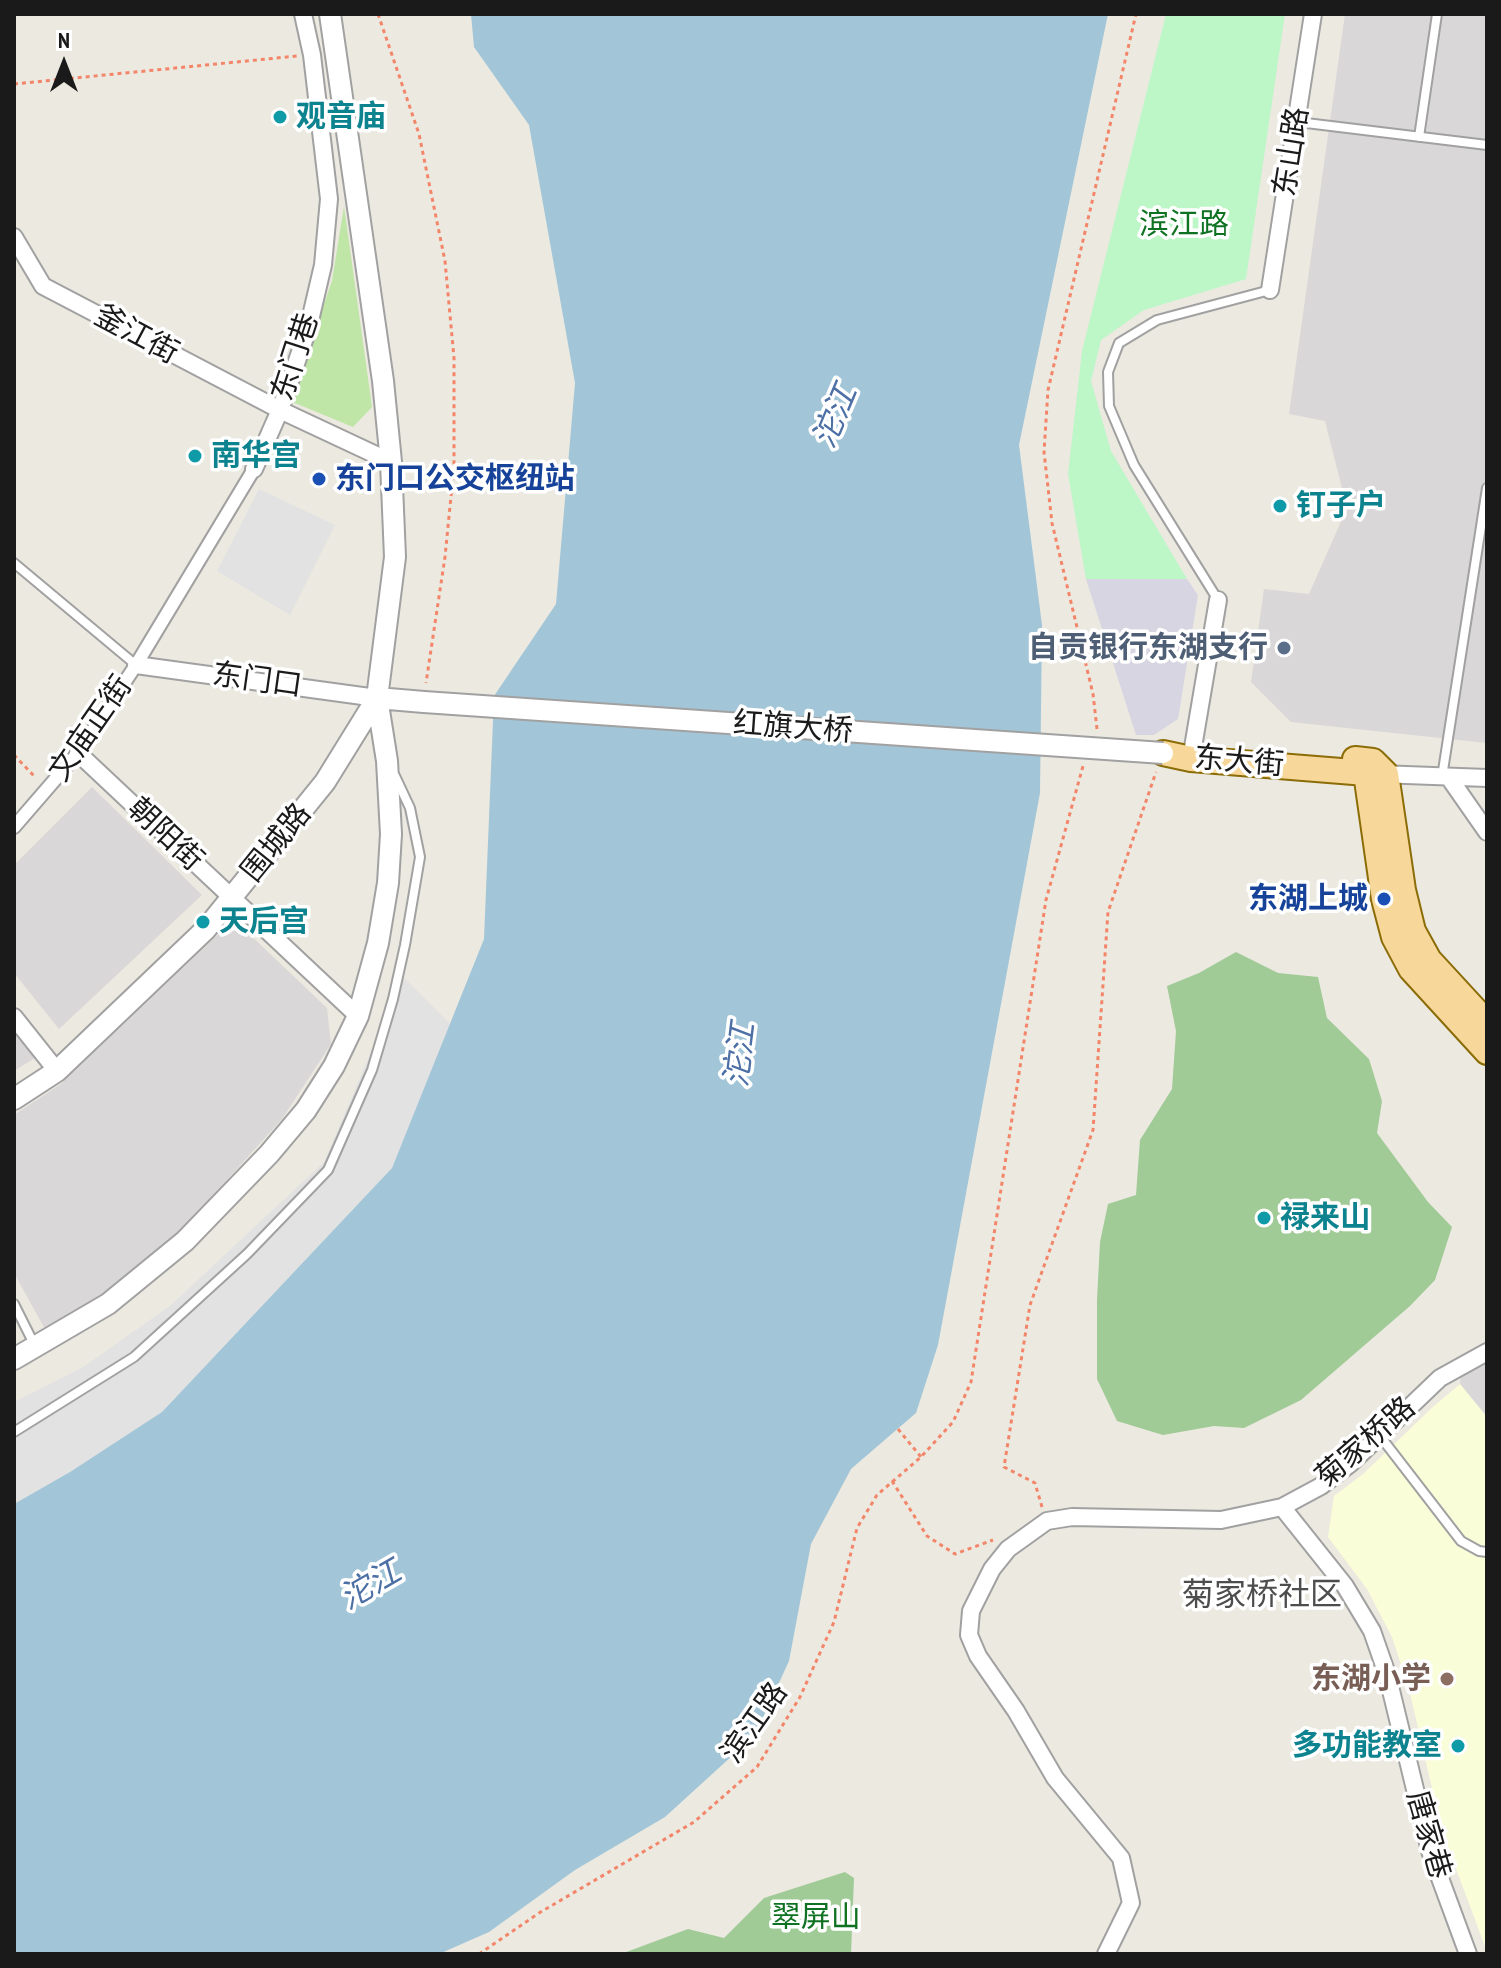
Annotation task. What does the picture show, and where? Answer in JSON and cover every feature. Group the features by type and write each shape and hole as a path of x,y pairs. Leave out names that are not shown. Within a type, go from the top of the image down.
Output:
{"main road":[{"name":"东大街","path":"1163,753 1192,752 1376,774"},
{"path":"1376,774 1413,931 1429,960 1487,1023"},
{"path":"1376,774 1384,899 1394,937 1411,969 1487,1052"}],"street":[{"name":"东门巷","path":"136,665 254,469 280,410 308,329 323,265 329,199 312,55 303,14"},
{"path":"14,1359 108,1304 185,1241 269,1154 306,1110 327,1077 358,1016 378,943 388,883 391,834 387,761 377,698 395,557 391,462 383,381 330,14"},
{"name":"东山路","path":"1270,290 1313,14"},
{"name":"釜江街","path":"14,237 43,286 280,410 391,462"},
{"path":"1192,752 1218,600"},
{"name":"东门口","path":"136,665 377,698"},
{"name":"文庙正街","path":"14,827 78,753 136,665"},
{"name":"红旗大桥","path":"377,698 1163,753"},
{"name":"围城路","path":"14,1099 57,1071 206,929 325,782 377,698"},
{"name":"朝阳街","path":"78,753 358,1016"},
{"path":"1376,774 1487,778"},
{"path":"1446,778 1487,832"},
{"path":"14,1017 57,1071"},
{"name":"菊家桥路","path":"1047,1521 1072,1517 1221,1520 1282,1507 1321,1486 1440,1378 1487,1352"},
{"name":"唐家巷","path":"1282,1507 1345,1586 1372,1631 1387,1674 1430,1851 1468,1954"},
{"path":"1047,1521 1008,1549 992,1569 971,1611 969,1635 978,1656 1016,1711 1055,1778 1121,1858 1131,1903 1106,1954"}],"lane":[{"path":"1419,137 1437,14"},
{"path":"1298,122 1487,145"},
{"path":"1218,600 1134,465 1109,406 1108,372 1119,343 1157,320 1270,290"},
{"path":"1446,778 1487,488"},
{"path":"14,563 136,665"},
{"path":"14,1432 134,1357 247,1254 328,1170 372,1070 393,999 420,857 410,808 387,761"},
{"path":"14,1304 36,1348"},
{"path":"1379,1436 1461,1541 1487,1552"}],"path":[{"path":"378,14 419,134 445,261 454,358 454,466 445,557 424,702"},
{"path":"14,84 312,55"},
{"path":"1047,1521 1035,1483 1004,1467 1030,1305 1093,1130 1108,912 1163,753"},
{"path":"14,755 48,790"},
{"name":"滨江路","path":"479,1954 539,1913 694,1822 757,1767 800,1697 834,1622 857,1528 877,1495 921,1457 898,1429"},
{"path":"892,1481 927,1536 955,1554 994,1540"}],"shaded area":[{"path":"1345,14 1487,14 1487,743 1291,722 1251,682 1264,589 1309,594 1347,508 1325,421 1289,414"},
{"path":"259,489 335,525 290,615 217,571"},
{"path":"1086,579 1187,579 1198,595 1178,719 1154,735 1136,735"},
{"path":"92,787 202,895 59,1029 14,973 14,865"},
{"path":"223,930 246,931 327,1008 331,1044 282,1119 170,1243 105,1295 46,1331 14,1273 14,1115 61,1084"},
{"path":"403,977 450,1024 392,1168 162,1412 14,1504 14,1402 85,1366 171,1305 324,1162"},
{"path":"14,1032 35,1058 14,1071"},
{"path":"1487,1352 1487,1417 1460,1384 1462,1365"},
{"name":"东湖小学","path":"1460,1384 1487,1417 1487,1952 1442,1831 1409,1689 1392,1637 1367,1589 1328,1537 1334,1496 1363,1474"}],"green space":[{"name":"滨江路","path":"1166,14 1285,14 1246,279 1144,310 1101,340 1091,381 1111,451 1187,579 1086,579 1068,474 1082,351"},
{"path":"344,206 372,407 353,427 290,401 332,281"},
{"path":"1236,952 1278,973 1318,977 1327,1018 1369,1059 1382,1101 1377,1133 1428,1202 1452,1227 1435,1280 1410,1306 1301,1400 1244,1428 1214,1426 1163,1435 1117,1421 1097,1379 1100,1242 1108,1204 1136,1195 1140,1140 1172,1089 1176,1031 1167,986 1199,973"},
{"name":"翠屏山","path":"845,1872 854,1878 851,1954 621,1954 688,1929 724,1938 764,1898"}],"water":[{"name":"沱江","path":"471,14 1108,14 1019,445 1042,625 1040,793 938,1345 916,1413 851,1469 811,1544 789,1661 755,1735 665,1817 575,1870 489,1932 439,1954 14,1954 14,1504 162,1412 392,1168 484,939 494,696 556,604 575,383 529,125 474,47"}],"place":[{"name":"观音庙","path":"280,117"},
{"name":"南华宫","path":"195,456"},
{"name":"东门口公交枢纽站","path":"319,479"},
{"name":"钉子户","path":"1280,506"},
{"name":"自贡银行东湖支行","path":"1284,648"},
{"name":"东湖上城","path":"1384,899"},
{"name":"天后宫","path":"203,922"},
{"name":"禄来山","path":"1264,1218"},
{"name":"东湖小学","path":"1447,1679"},
{"name":"多功能教室","path":"1458,1746"}],"district":[{"name":"菊家桥社区","path":"1262,1596"}]}
